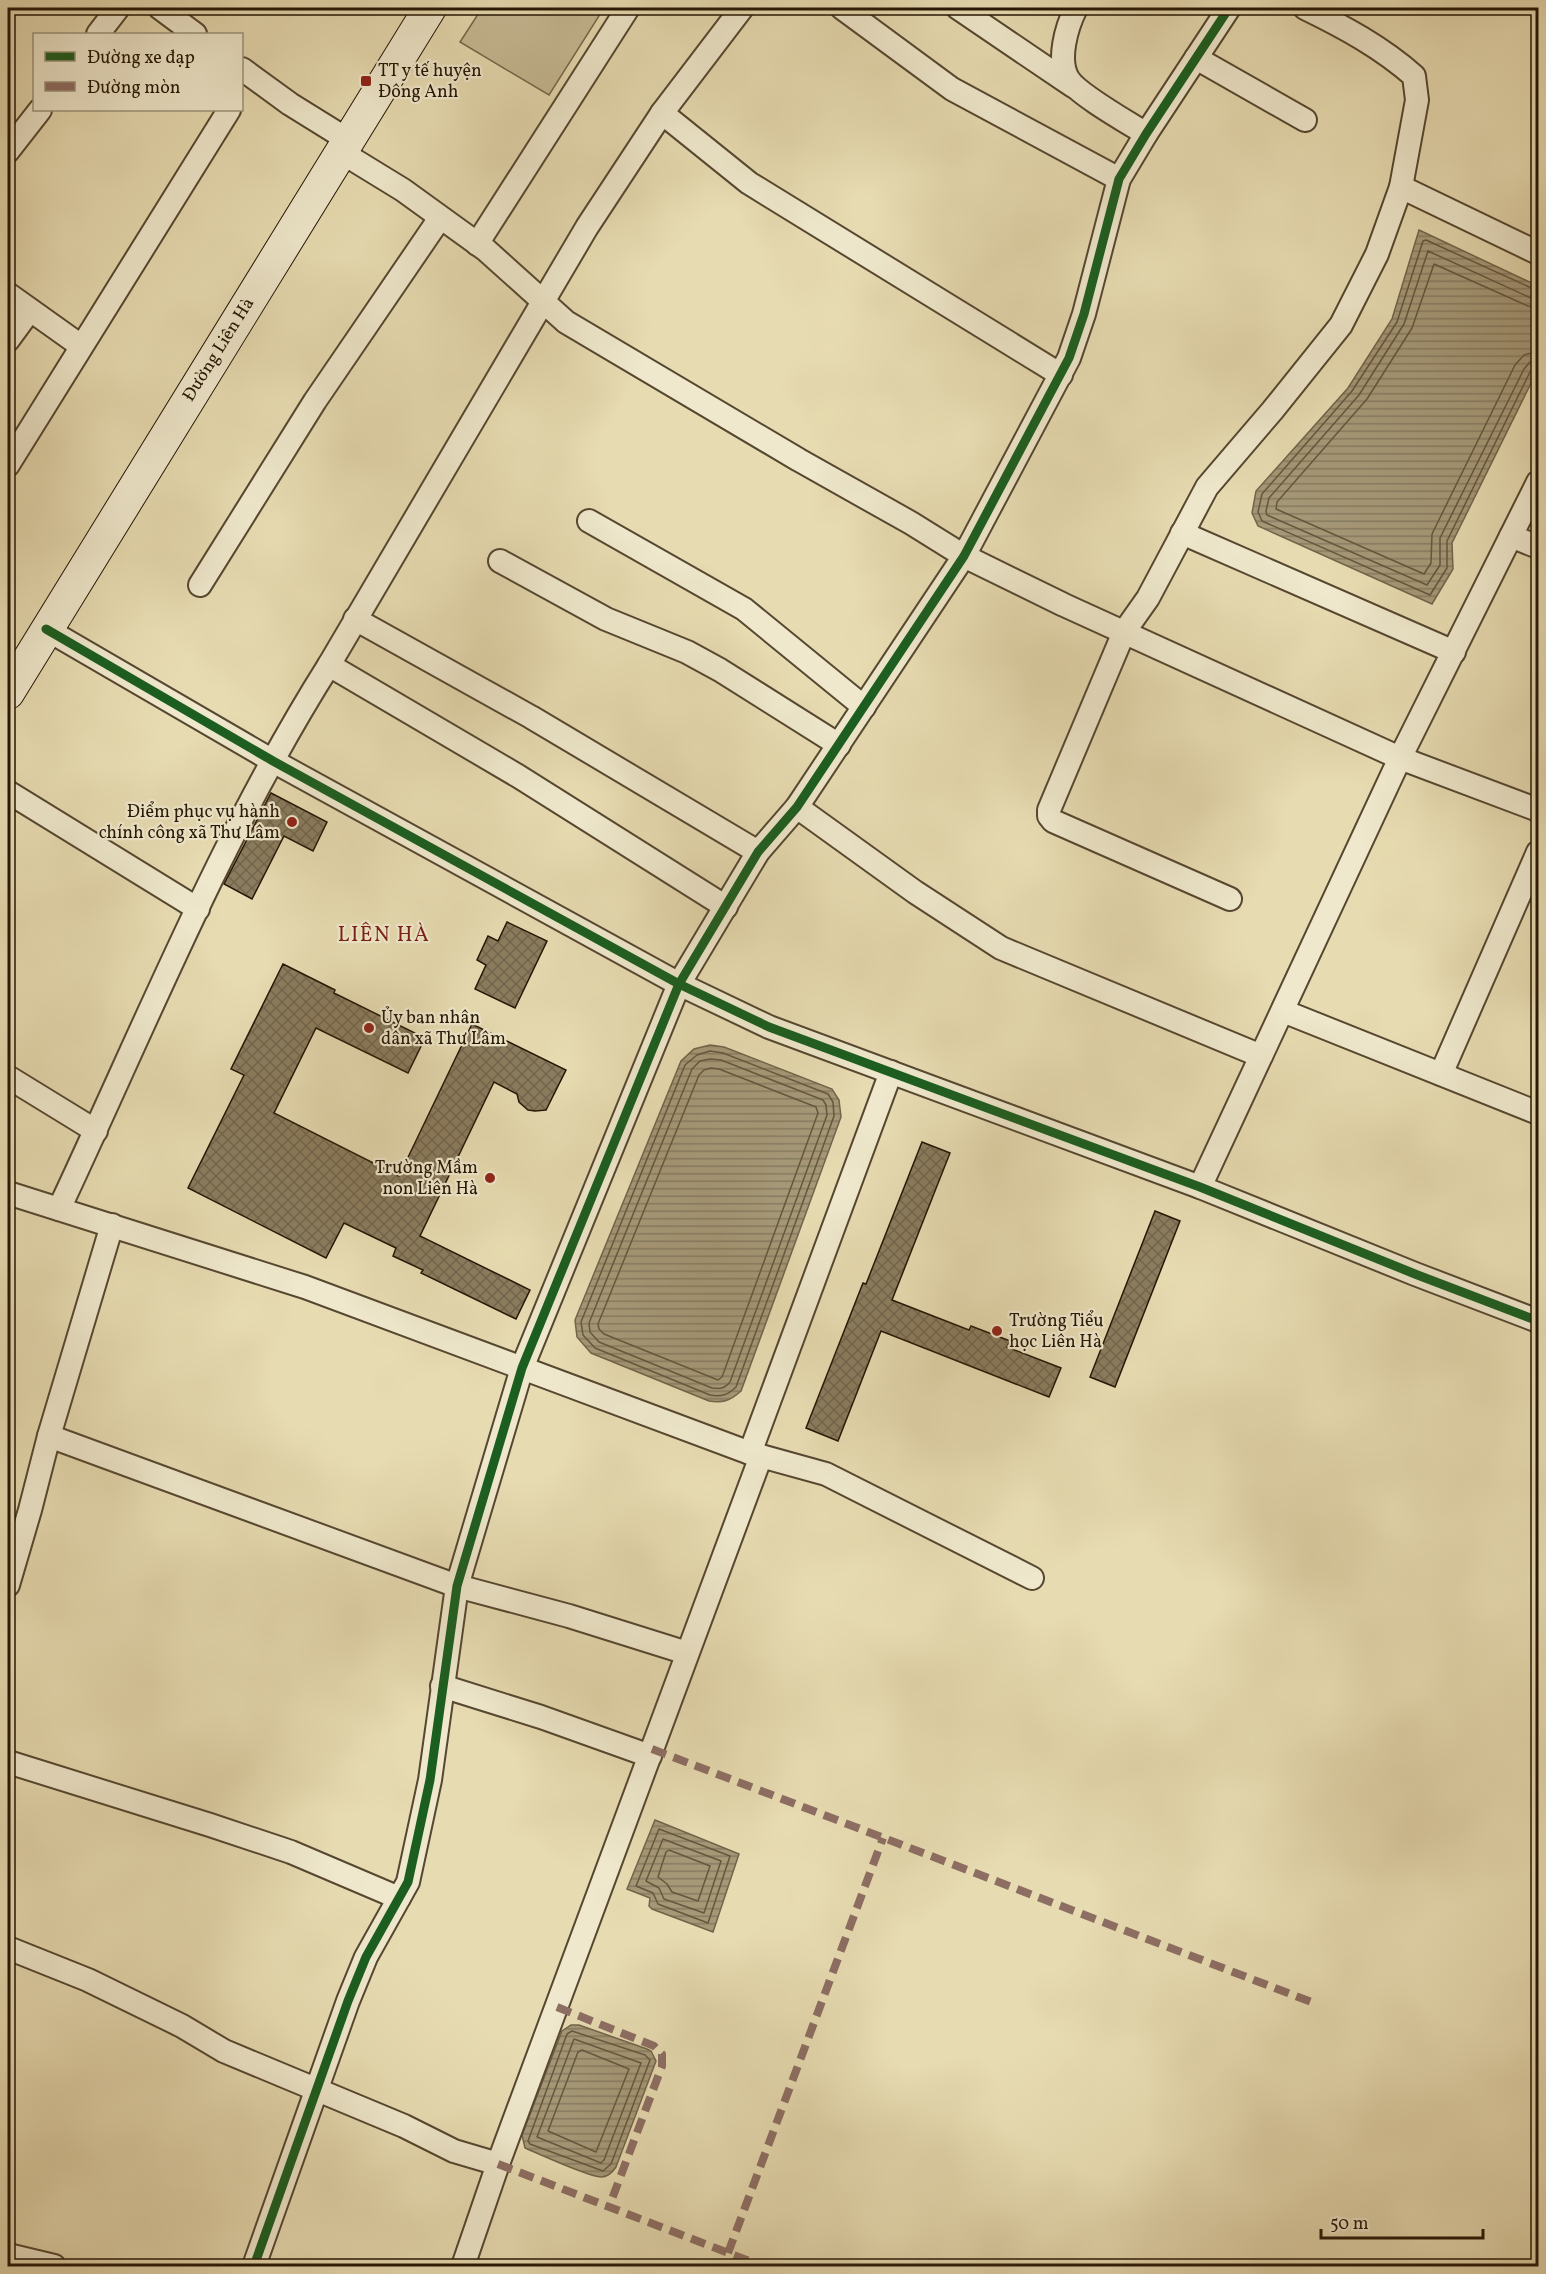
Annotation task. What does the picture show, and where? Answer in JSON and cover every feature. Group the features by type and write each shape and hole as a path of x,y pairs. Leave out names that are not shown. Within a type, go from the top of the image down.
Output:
{"main road":[{"name":"Đường Liên Hà","path":"8,693 430,8"}],"street":[{"path":"99,33 118,8"},
{"path":"160,8 194,33"},
{"path":"477,244 628,8"},
{"path":"59,1209 198,909 292,724 329,665 586,226 662,113 742,8"},
{"path":"842,8 952,89 1119,179"},
{"path":"958,8 1146,134"},
{"path":"1076,8 1068,30 1064,64 1068,79 1079,90"},
{"path":"254,2266 315,2090 366,1956 408,1882 430,1780 457,1586 522,1368 679,984 758,852 797,807 964,556 1069,358 1084,314 1119,179 1229,8"},
{"path":"1230,899 1053,821 1049,816 1051,802 1124,632 1148,598 1207,487 1341,325 1377,254 1401,187 1418,100 1414,76 1392,56 1342,26 1305,8"},
{"path":"1196,58 1305,120"},
{"path":"244,78 290,104 477,244 566,322 964,556 1400,758 1539,810"},
{"path":"8,151 38,111"},
{"path":"8,465 228,111"},
{"path":"662,113 749,183 1061,375"},
{"path":"1401,187 1539,253"},
{"path":"200,585 315,400 440,218"},
{"path":"8,294 81,346"},
{"path":"8,340 30,310"},
{"path":"1200,1187 1400,758 1539,482"},
{"path":"590,521 744,609 864,707"},
{"path":"1182,533 1454,652"},
{"path":"1511,536 1539,547"},
{"path":"500,561 606,620 687,652 839,744"},
{"path":"355,619 531,717 758,852"},
{"path":"46,629 273,762 679,984 769,1027 1200,1187 1539,1321"},
{"path":"329,665 518,776 726,907"},
{"path":"8,792 198,909"},
{"path":"797,807 915,892 1001,948 1261,1056"},
{"path":"1441,1074 1539,852"},
{"path":"1282,1011 1539,1113"},
{"path":"463,2266 498,2164 687,1653 891,1072"},
{"path":"8,1077 96,1131"},
{"path":"8,1193 305,1287 755,1454 826,1474 1032,1578"},
{"path":"8,1586 49,1436 112,1225"},
{"path":"49,1436 457,1586 569,1616 687,1653"},
{"path":"442,1686 541,1716 650,1756"},
{"path":"8,1762 291,1852 399,1898"},
{"path":"8,1948 88,1980 182,2026 224,2051 404,2126 454,2151 498,2164"},
{"path":"8,2255 54,2266"}],"shaded area":[{"path":"482,8 604,8 549,95 460,42"}],"water":[{"path":"1419,230 1538,286 1538,369 1452,543 1453,569 1432,604 1258,526 1252,513 1256,491 1348,388 1392,319"},
{"path":"710,1045 724,1047 832,1089 839,1100 841,1117 741,1391 730,1399 718,1402 709,1401 591,1353 577,1337 575,1320 681,1061 694,1049"},
{"path":"655,1820 739,1854 713,1932 652,1909 649,1906 650,1898 627,1889"},
{"path":"571,2025 579,2025 647,2049 651,2051 656,2061 616,2167 610,2174 603,2177 575,2169 525,2148 522,2135 562,2031"}],"building":[{"path":"271,793 327,822 313,851 284,836 252,899 224,884"},
{"path":"507,922 547,941 515,1008 475,989 486,965 477,960 488,936 498,941"},
{"path":"283,964 335,990 334,993 425,1038 408,1073 316,1028 274,1113 399,1176 472,1024 566,1070 546,1110 528,1110 519,1102 517,1094 494,1082 420,1236 530,1290 516,1319 421,1273 423,1270 393,1256 396,1248 344,1223 326,1258 188,1188 244,1075 231,1069"},
{"path":"922,1142 950,1153 892,1300 969,1330 971,1326 1010,1341 1007,1347 1061,1368 1049,1397 881,1331 838,1441 806,1428"},
{"path":"1155,1211 1180,1221 1115,1387 1090,1377"}],"marked path":[{"path":"652,1749 1314,2003"},
{"path":"728,2253 883,1838"},
{"path":"557,2007 654,2046 662,2054 662,2066 609,2207"},
{"path":"498,2164 762,2266"}],"cycle path":[{"path":"254,2266 348,2001 366,1957 408,1882 430,1780 457,1586 522,1368 679,984 758,852 797,807 964,556 1069,358 1084,314 1119,179 1229,8"},
{"path":"46,629 273,761 679,984 769,1027 1200,1187 1538,1321"}],"place":[{"name":"TT y tế huyện Đông Anh","path":"366,81"},
{"name":"Điểm phục vụ hành chính công xã Thư Lâm","path":"292,822"},
{"name":"Ủy ban nhân dân xã Thư Lâm","path":"369,1028"},
{"name":"Trường Mầm non Liên Hà","path":"490,1178"},
{"name":"Trường Tiểu học Liên Hà","path":"997,1331"}],"district":[{"name":"LIÊN HÀ","path":"384,935"}]}
